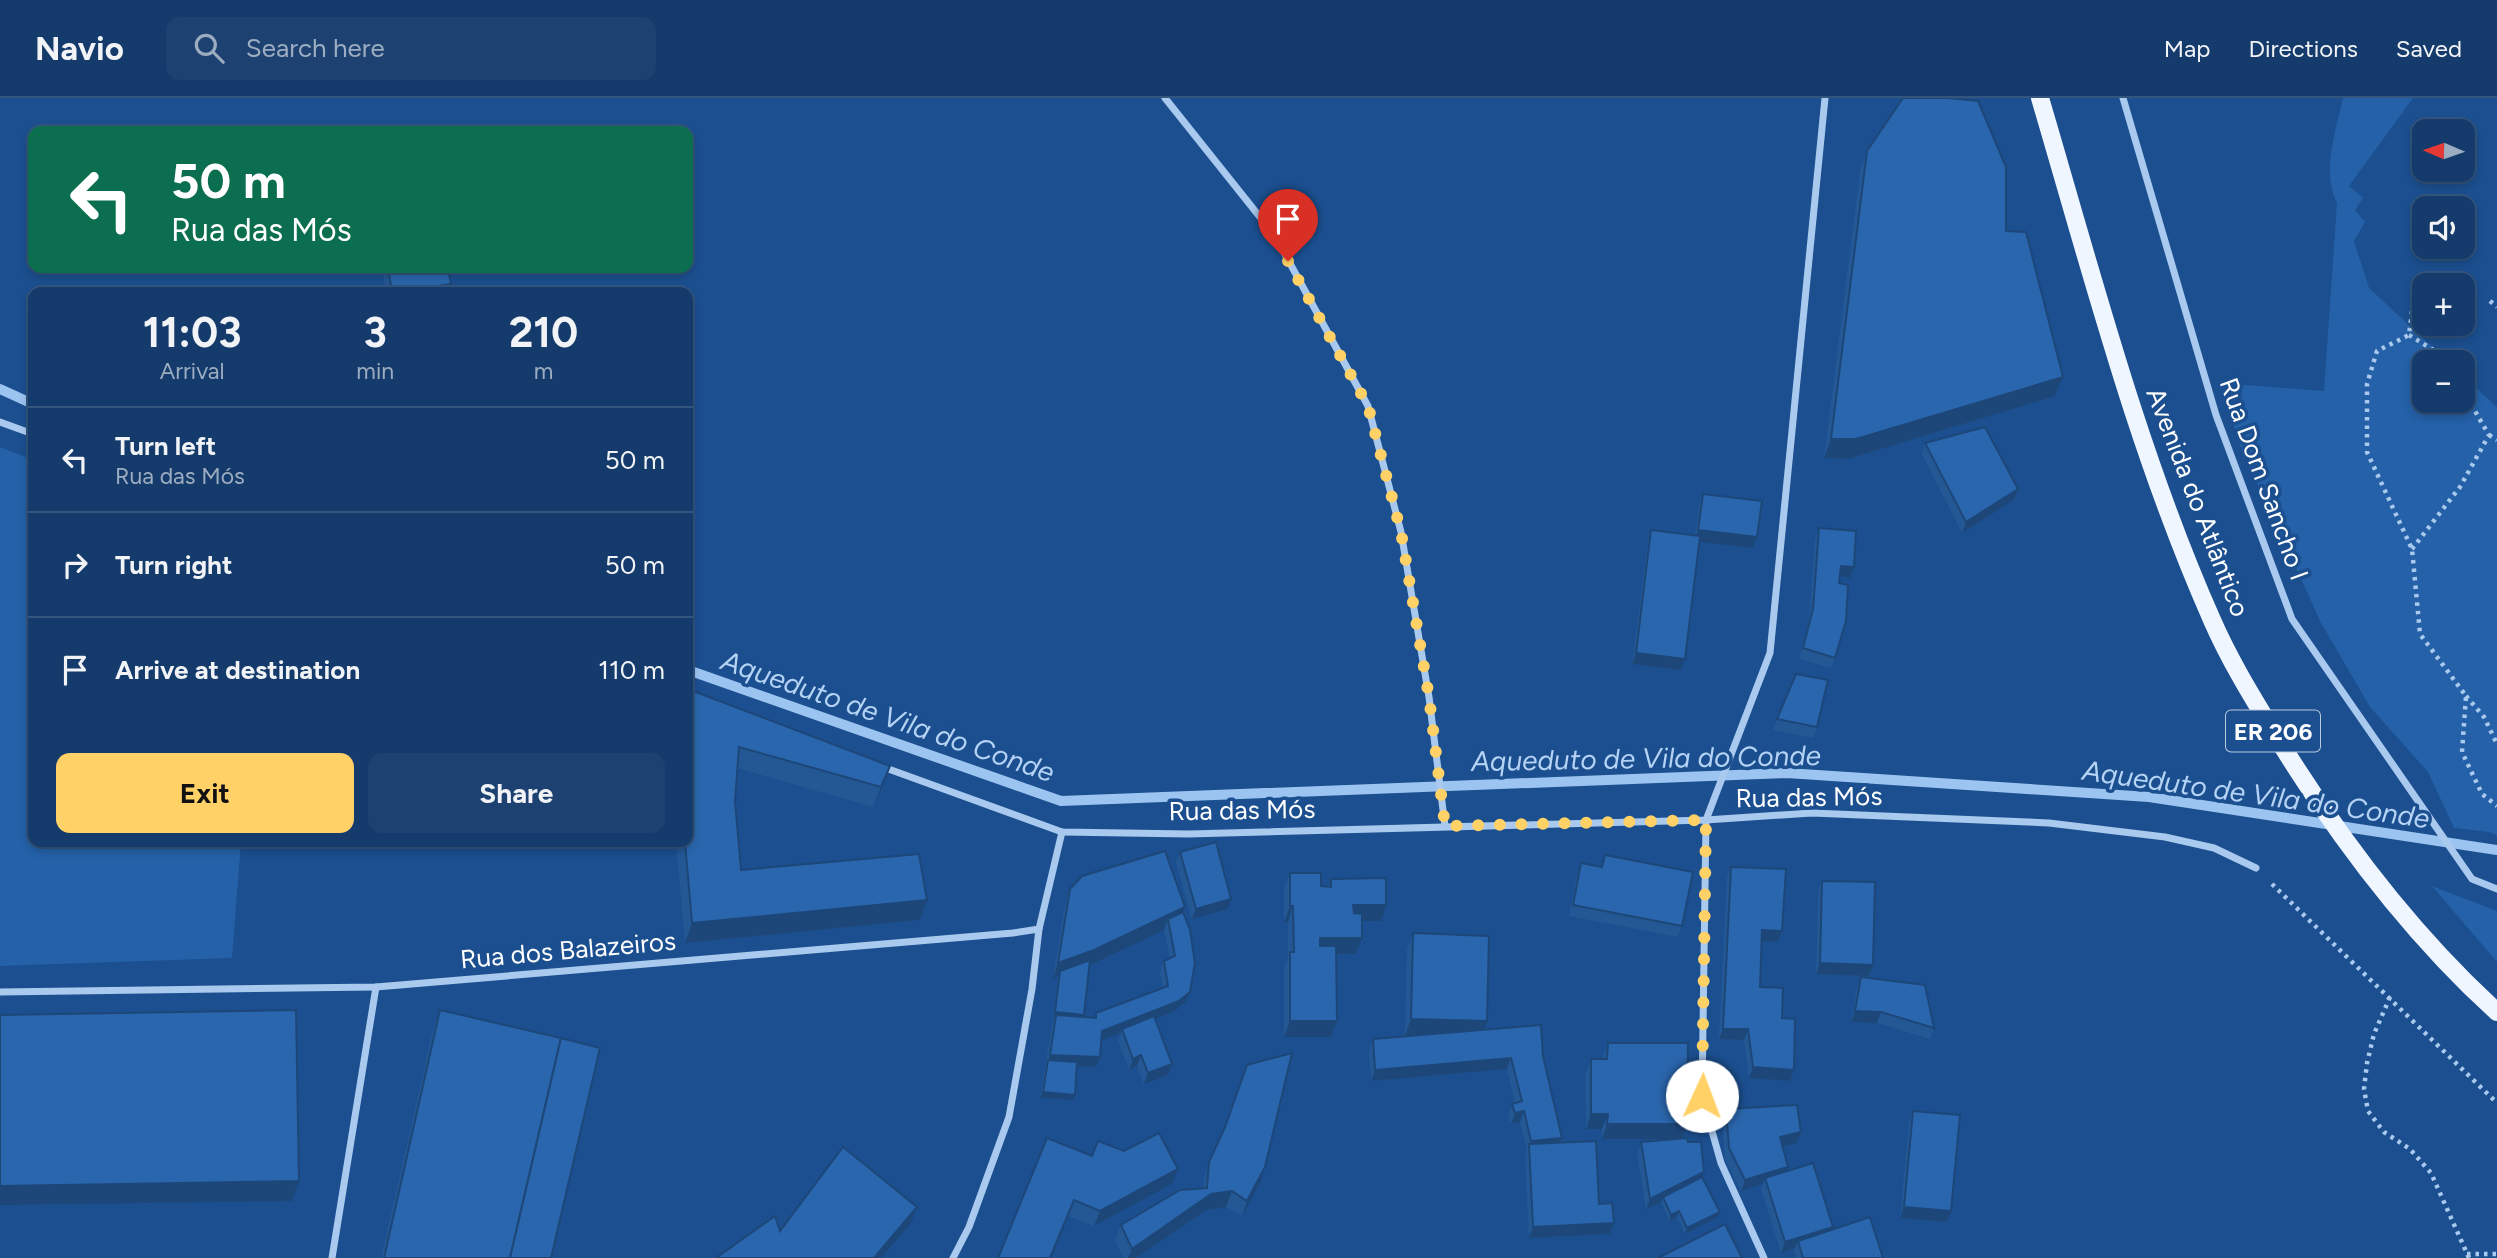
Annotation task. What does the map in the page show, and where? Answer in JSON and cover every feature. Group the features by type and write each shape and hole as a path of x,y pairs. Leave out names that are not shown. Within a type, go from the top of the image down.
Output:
{"main road":[{"name":"Avenida do Atlântico","path":"2040,98 2094,283 2148,453 2183,552 2214,623 2249,691 2292,763 2339,831 2411,922 2497,1012"}],"street":[{"path":"1165,98 1275,236 1368,406 1401,532 1429,697 1445,826"},
{"path":"1764,1258 1721,1163 1702,1096 1706,820 1770,653 1825,98"},
{"name":"Rua Dom Sancho I","path":"2123,98 2216,415 2292,619 2472,879 2497,889"},
{"path":"0,422 28,432"},
{"name":"Rua das Mós","path":"880,766 1062,832 1189,834 1706,820 1812,814 2049,823 2165,837 2214,848 2256,868"},
{"path":"953,1258 969,1227 1009,1117 1032,989 1039,929 1062,832"},
{"name":"Rua dos Balazeiros","path":"0,992 376,987 1039,929"},
{"path":"332,1258 376,987"}],"path":[{"path":"2490,301 2497,307"},
{"path":"2409,335 2412,311"},
{"path":"2409,335 2433,350"},
{"path":"2409,335 2377,351 2367,384 2367,452 2412,549 2420,634 2484,717 2497,744"},
{"path":"2475,411 2489,435 2497,440"},
{"path":"2412,549 2460,487 2489,435"},
{"path":"2466,696 2462,752 2482,794 2497,806"},
{"path":"2256,868 2497,1103"},
{"path":"2390,997 2374,1034 2367,1063 2364,1089 2368,1111 2384,1132 2410,1149 2431,1173 2468,1256 2497,1254"}],"shaded area":[{"path":"2343,98 2413,98 2349,186 2363,198 2355,210 2365,222 2354,241 2369,288 2412,328 2412,336 2421,336 2436,350 2412,350 2412,413 2475,413 2475,387 2497,407 2497,835 2454,828 2428,772 2370,707 2321,623 2240,445 2220,383 2324,391 2337,203 2330,178 2334,137"},
{"path":"0,447 28,458 28,847 241,847 232,958 0,966"},
{"path":"2432,886 2497,911 2497,962"}],"building":[{"path":"1903,98 1978,101 2006,167 2006,231 2026,232 2063,377 1856,439 1831,439 1867,151"},
{"path":"389,273 449,273 451,284 432,287 391,287"},
{"path":"1985,427 2018,489 1966,522 1925,443"},
{"path":"1703,494 1762,501 1757,537 1698,530"},
{"path":"1819,528 1856,531 1854,567 1841,566 1839,583 1848,585 1846,621 1835,658 1803,648 1813,609"},
{"path":"1651,530 1700,536 1685,659 1636,653"},
{"path":"1796,674 1828,680 1817,727 1777,719"},
{"path":"693,691 890,766 881,787 739,747 735,801 741,870 919,854 927,900 692,923 685,847 693,847"},
{"path":"1216,842 1231,899 1196,909 1180,852"},
{"path":"1165,851 1185,907 1094,950 1058,963 1070,889 1082,876"},
{"path":"1605,855 1693,872 1682,926 1573,905 1581,863 1602,867"},
{"path":"1731,867 1786,869 1782,931 1762,930 1760,987 1783,988 1782,1018 1795,1019 1794,1070 1753,1067 1748,1029 1723,1029"},
{"path":"1290,873 1321,873 1321,886 1331,887 1331,879 1386,878 1386,905 1353,905 1354,913 1362,914 1362,938 1320,938 1320,946 1336,946 1337,1021 1290,1021 1290,952 1294,952"},
{"path":"1822,881 1875,882 1873,965 1820,963"},
{"path":"1183,912 1190,930 1195,963 1190,992 1179,1001 1102,1031 1100,1057 1050,1055 1056,1015 1096,1018 1096,1013 1168,986 1164,961 1175,956 1168,919"},
{"path":"1413,933 1489,936 1487,1021 1411,1019"},
{"path":"1090,960 1084,1015 1055,1012 1060,971"},
{"path":"1861,977 1925,985 1934,1028 1881,1012 1855,1011"},
{"path":"296,1010 299,1181 0,1186 0,1015"},
{"path":"440,1010 561,1038 510,1258 384,1258"},
{"path":"1154,1016 1172,1064 1148,1073 1141,1055 1133,1059 1122,1029"},
{"path":"1541,1025 1543,1056 1562,1138 1531,1141 1524,1111 1515,1113 1512,1104 1522,1101 1511,1058 1375,1070 1373,1039"},
{"path":"561,1038 600,1048 551,1258 510,1258"},
{"path":"1608,1043 1688,1043 1687,1124 1607,1124 1608,1114 1591,1114 1591,1059 1607,1059"},
{"path":"1292,1053 1265,1167 1247,1201 1232,1191 1211,1194 1132,1249 1121,1225 1180,1190 1207,1188 1209,1162 1225,1127 1247,1065"},
{"path":"1048,1060 1077,1062 1075,1095 1043,1092"},
{"path":"1797,1105 1801,1132 1780,1137 1788,1167 1745,1180 1729,1148 1726,1109"},
{"path":"1913,1111 1960,1115 1951,1211 1904,1207"},
{"path":"1159,1133 1178,1169 1100,1211 1074,1200 1050,1258 998,1258 1047,1138 1092,1156 1098,1141 1124,1151"},
{"path":"1687,1138 1688,1142 1701,1142 1704,1172 1650,1199 1641,1142"},
{"path":"1596,1141 1599,1204 1612,1203 1614,1223 1533,1227 1529,1144"},
{"path":"843,1147 917,1207 874,1258 716,1258 775,1216 780,1231"},
{"path":"1813,1163 1833,1227 1785,1242 1765,1178"},
{"path":"1702,1177 1720,1212 1687,1228 1679,1211 1671,1215 1663,1197"},
{"path":"1870,1217 1883,1258 1803,1258 1798,1241"},
{"path":"1725,1224 1742,1258 1658,1258"}],"waterway":[{"name":"Aqueduto de Vila do Conde","path":"0,389 28,402"},
{"name":"Aqueduto de Vila do Conde","path":"693,672 1061,801 1787,773 2149,797 2497,850"}],"route":[{"path":"1288,261 1368,406 1401,532 1429,697 1445,826 1706,820 1702,1096"}]}
